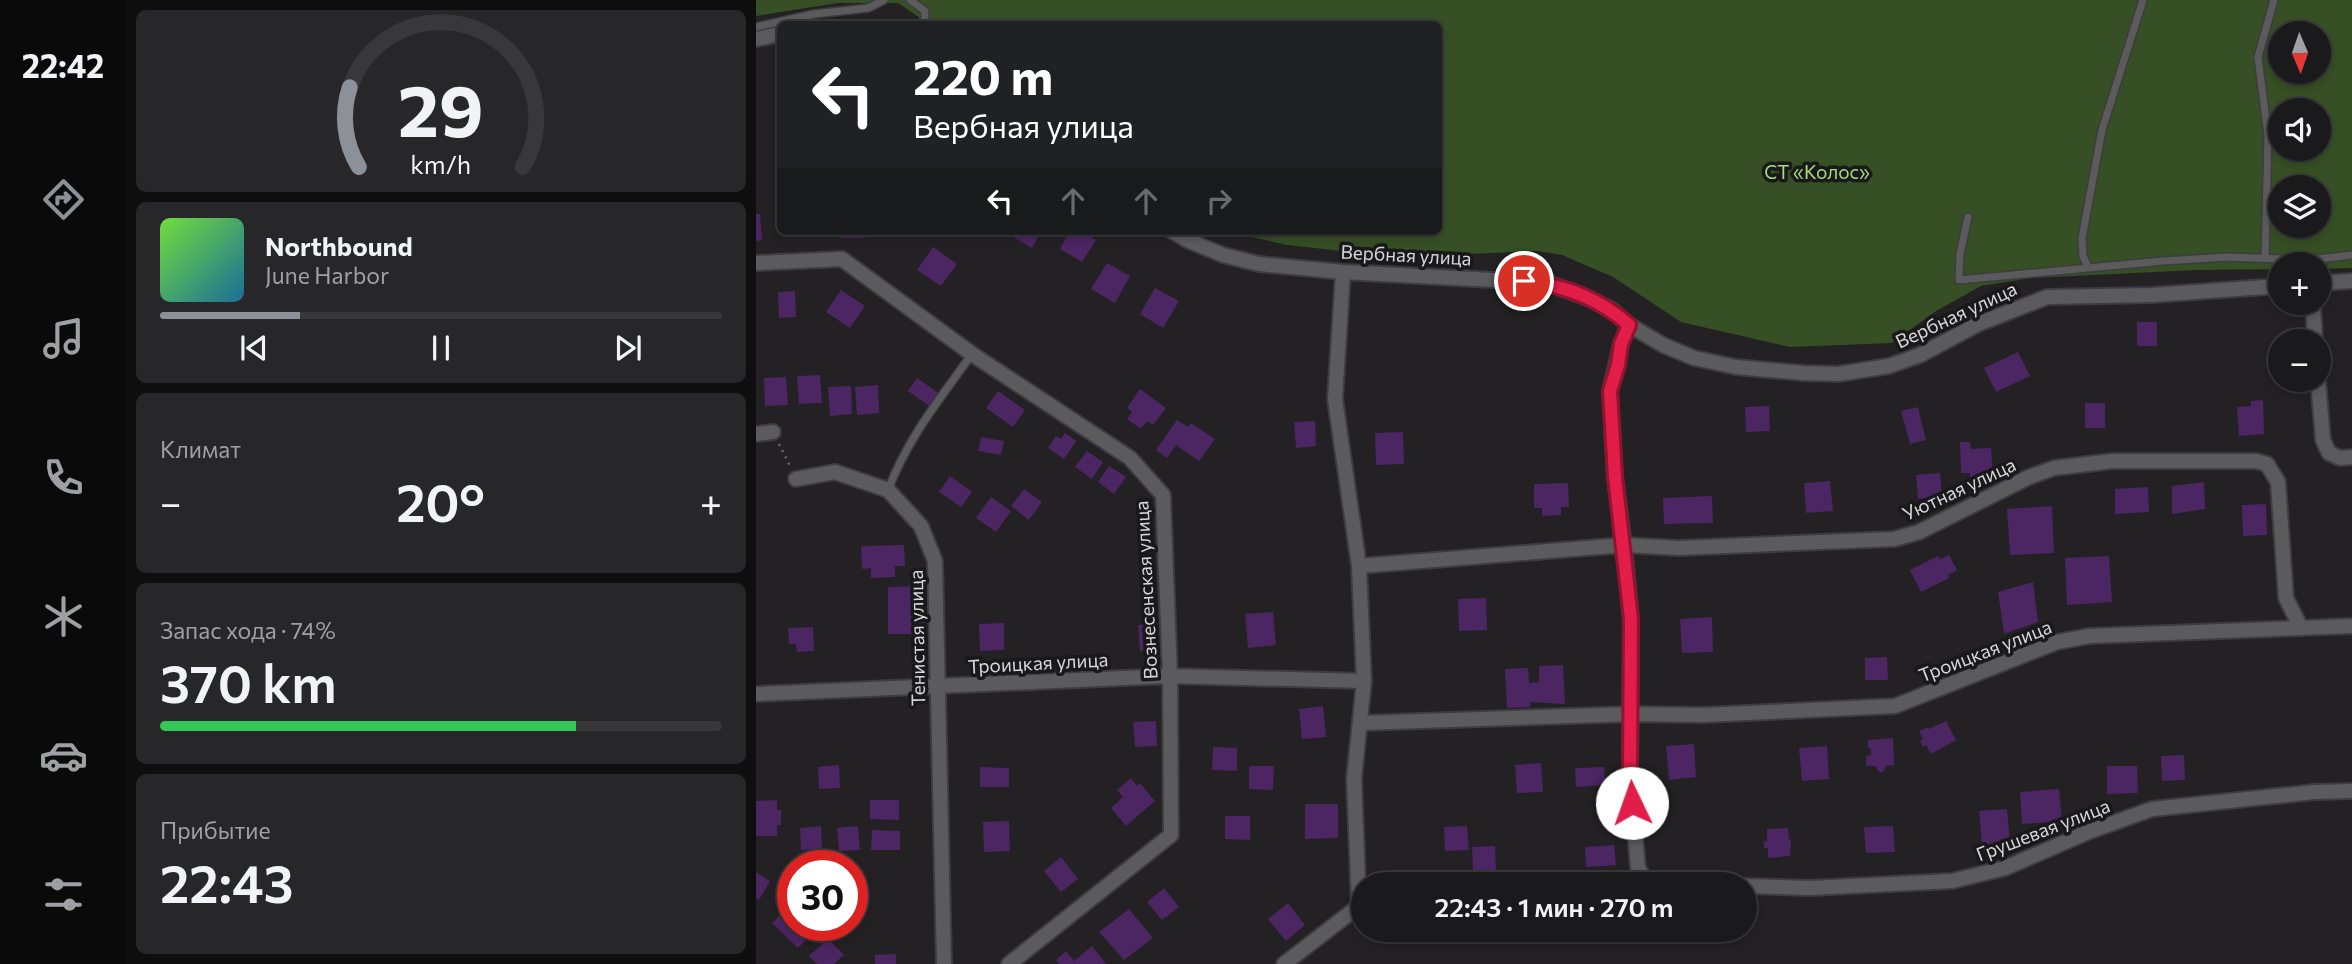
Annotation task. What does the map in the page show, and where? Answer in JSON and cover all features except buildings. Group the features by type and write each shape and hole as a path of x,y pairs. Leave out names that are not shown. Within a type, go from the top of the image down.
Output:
{"street":[{"path":"756,39 777,35"},
{"name":"Вербная улица","path":"1179,235 1223,255 1259,264 1343,272 1548,283 1612,310 1629,325 1663,345 1694,358 1736,366 1803,373 1838,374 1889,366 1920,355 1978,324 2047,296 2152,295 2268,287"},
{"name":"Вознесенская улица","path":"756,263 842,259 972,354 1130,458 1163,495 1170,676 1171,835 1009,964"},
{"path":"1343,272 1335,399 1359,566 1364,681 1354,779 1359,872"},
{"path":"2331,282 2352,281"},
{"path":"1629,325 1621,344 1610,391 1615,477 1631,619 1630,775 1640,872"},
{"path":"2319,392 2323,440 2329,453 2340,458 2352,457"},
{"path":"756,434 772,432"},
{"name":"Уютная улица","path":"1359,566 1624,545 1679,548 1894,539 1919,532 2028,477 2054,468 2113,461 2256,461 2267,464 2278,482 2286,598 2301,626"},
{"name":"Тенистая улица","path":"796,479 835,472 888,490 921,526 935,561 944,964"},
{"name":"Троицкая улица","path":"1361,723 1632,714 1703,715 1895,706 2057,642 2089,636 2352,625"},
{"name":"Троицкая улица","path":"756,694 1170,676 1364,681"},
{"name":"Грушевая улица","path":"1757,887 1810,888 1952,881 2005,869 2088,832 2152,809 2314,792 2352,791"},
{"path":"1284,964 1351,914"}],"lane":[{"path":"783,21 814,14 868,8 884,0"},
{"path":"910,0 925,11 924,21"},
{"path":"2088,267 2083,256 2082,238 2102,130 2143,0"},
{"path":"2266,259 2269,164 2258,57 2274,0"},
{"path":"756,27 777,22"},
{"path":"1968,217 1960,254 1959,279 2227,257 2310,260 2352,255"},
{"path":"888,490 900,457 972,354"}],"path":[{"path":"772,432 796,479"}],"green space":[{"name":"СТ «Колос»","path":"756,0 2352,0 2352,268 2331,269 2331,252 2268,252 2268,269 2031,278 1981,286 1936,311 1892,343 1790,347 1681,322 1613,277 1562,255 1537,251 1397,257 1287,245 1243,235 1442,235 1442,21 925,21 898,3 838,3 756,16"}],"route":[{"path":"1524,281 1548,283 1588,298 1612,310 1629,325 1621,344 1610,391 1615,477 1631,619 1632,803"}]}
